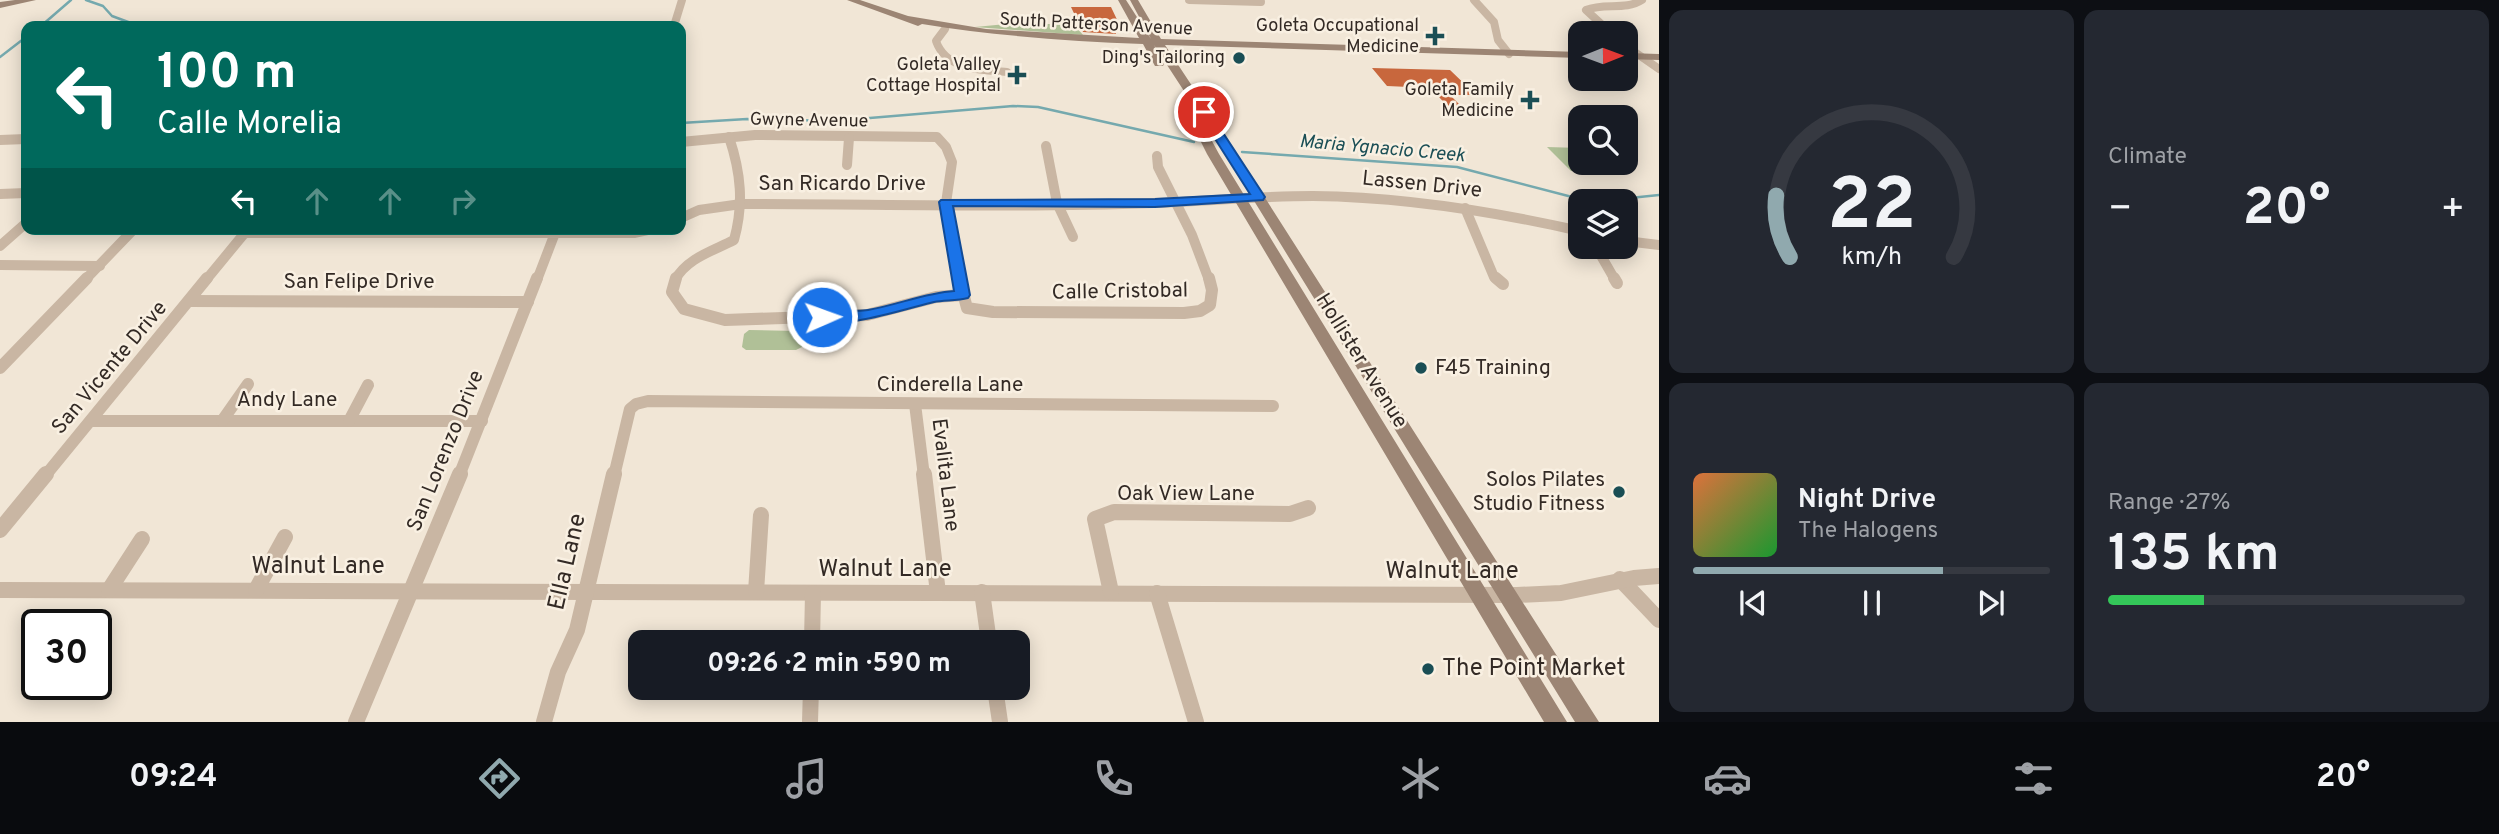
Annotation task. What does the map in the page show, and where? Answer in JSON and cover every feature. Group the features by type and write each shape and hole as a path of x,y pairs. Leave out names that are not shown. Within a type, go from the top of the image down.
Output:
{"main road":[{"path":"0,5 32,0"},
{"name":"South Patterson Avenue","path":"851,0 945,29 1042,42 1152,44"},
{"name":"Hollister Avenue","path":"1122,0 1233,157 1249,197 1479,595 1556,722"},
{"name":"Hollister Avenue","path":"1134,0 1152,44 1195,117 1213,154 1249,197 1588,722"},
{"name":"South Patterson Avenue","path":"909,19 1016,36 1152,44 1275,50 1284,48 1568,55"},
{"path":"1640,57 1659,57"}],"street":[{"path":"676,21 682,0"},
{"path":"1189,0 1261,2"},
{"path":"1474,0 1499,28 1498,40 1509,54"},
{"path":"1598,21 1586,10 1597,6 1635,5 1642,0"},
{"path":"945,29 936,37 937,48 943,55 973,68 1007,72"},
{"path":"1640,57 1659,69"},
{"name":"Gwyne Avenue","path":"686,141 780,134 849,138 924,135 937,137 952,162 946,202"},
{"path":"729,137 742,177 741,204 734,240 683,266 675,275 672,292 677,303 684,309 724,320 867,315 936,297 962,295 946,202"},
{"path":"847,165 849,138"},
{"path":"0,141 21,139"},
{"path":"1046,146 1057,203 1073,237"},
{"name":"Calle Cristobal","path":"962,295 967,307 978,312 1184,313 1206,309 1212,302 1213,289 1200,253 1158,167 1157,156"},
{"path":"0,194 21,193"},
{"name":"Lassen Drive","path":"1249,197 1364,196 1519,216 1568,228"},
{"name":"San Ricardo Drive","path":"686,216 699,210 741,204 1057,203 1249,197"},
{"path":"1465,208 1494,277 1503,284"},
{"path":"0,246 21,227"},
{"path":"0,368 128,235"},
{"name":"San Vicente Drive","path":"0,530 244,235"},
{"name":"San Lorenzo Drive","path":"356,722 482,421 554,235"},
{"path":"1638,243 1659,245"},
{"path":"1603,259 1617,283"},
{"path":"0,265 100,266"},
{"name":"San Felipe Drive","path":"190,301 528,302"},
{"path":"1212,302 1225,308"},
{"path":"222,421 248,384"},
{"path":"349,421 368,385"},
{"name":"Cinderella Lane","path":"630,409 636,404 648,401 1273,406"},
{"name":"Evalita Lane","path":"915,404 938,593"},
{"name":"Ella Lane","path":"544,722 558,673 577,631 630,409"},
{"name":"Andy Lane","path":"91,421 482,421"},
{"name":"Oak View Lane","path":"1111,592 1095,519 1114,512 1290,514 1308,508"},
{"path":"756,592 761,515"},
{"path":"256,590 285,537"},
{"path":"109,590 142,539"},
{"name":"Walnut Lane","path":"0,590 1479,595 1558,594 1619,579 1659,576"},
{"path":"1619,579 1659,620"},
{"path":"982,592 987,630"},
{"path":"812,630 813,593"},
{"path":"1157,593 1196,722"},
{"path":"810,722 811,700"},
{"path":"997,700 1000,722"}],"green space":[{"path":"1017,23 1029,27 1033,23 1073,23 1083,35 975,27"},
{"path":"1547,147 1568,148 1568,168"},
{"path":"749,330 797,331 803,334 802,347 796,350 746,350 742,347 744,334"}],"building":[{"path":"1071,7 1111,7 1121,28 1114,29 1116,34 1083,32"},
{"path":"1372,68 1450,70 1476,95 1450,95 1462,107 1448,107 1431,88 1387,86"}],"waterway":[{"path":"47,21 71,0"},
{"name":"Maria Ygnacio Creek","path":"86,0 103,6 112,16 126,21"},
{"path":"0,57 21,41"},
{"name":"Maria Ygnacio Creek","path":"686,123 747,119 834,121 1013,106 1038,107 1194,142"},
{"name":"Maria Ygnacio Creek","path":"1242,152 1457,167 1568,196"},
{"name":"Maria Ygnacio Creek","path":"1638,197 1659,195"}],"place":[{"name":"Goleta Occupational Medicine","path":"1435,36"},
{"name":"Ding's Tailoring","path":"1239,58"},
{"name":"Goleta Valley Cottage Hospital","path":"1017,75"},
{"name":"Goleta Family Medicine","path":"1530,100"},
{"name":"F45 Training","path":"1421,368"},
{"name":"Solos Pilates Studio Fitness","path":"1619,492"},
{"name":"The Point Market","path":"1428,669"}],"route":[{"path":"822,317 867,315 936,297 962,295 946,202 1155,203 1258,197 1204,112"}]}
